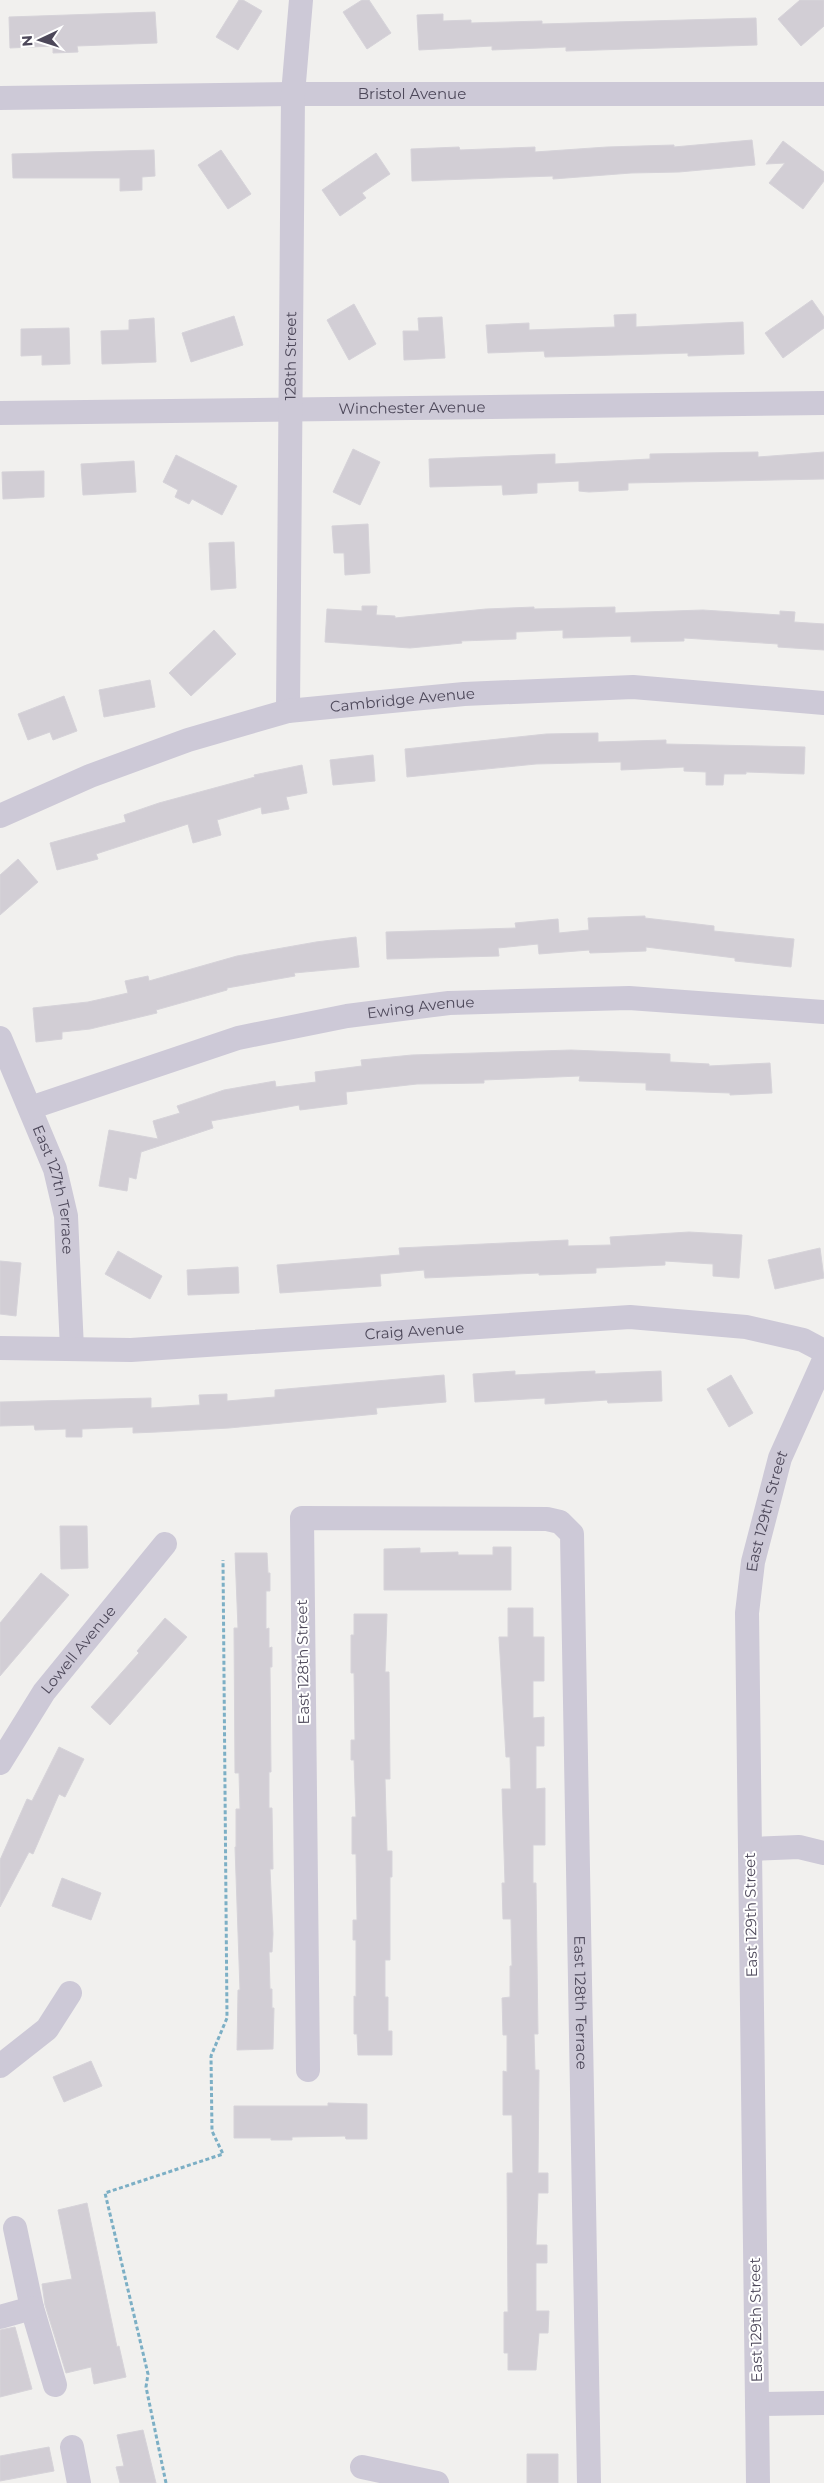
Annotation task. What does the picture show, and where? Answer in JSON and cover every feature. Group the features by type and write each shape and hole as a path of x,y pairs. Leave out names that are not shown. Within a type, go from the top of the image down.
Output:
{"street":[{"name":"128th Street","path":"288,711 293,94 301,0"},
{"name":"Bristol Avenue","path":"0,98 293,94 824,94"},
{"name":"Winchester Avenue","path":"0,413 824,403"},
{"name":"Cambridge Avenue","path":"0,816 90,776 170,746 288,711 464,694 633,687 824,703"},
{"name":"Ewing Avenue","path":"30,1108 238,1038 347,1016 449,1003 629,998 824,1012"},
{"name":"East 127th Terrace","path":"0,1038 55,1170 66,1216 72,1349"},
{"name":"Craig Avenue","path":"0,1348 131,1350 630,1317 746,1328 803,1340 824,1351"},
{"name":"East 129th Street","path":"758,2483 747,1613 753,1562 780,1458 824,1360"},
{"name":"East 128th Street","path":"308,2070 302,1518 547,1519 560,1522 564,1526"},
{"name":"East 128th Terrace","path":"564,1526 572,1534 589,2483"},
{"name":"Lowell Avenue","path":"0,1763 44,1692 165,1544"},
{"path":"750,1849 799,1847 824,1853"},
{"path":"0,2066 47,2029 70,1993"},
{"path":"15,2228 32,2308 55,2385"},
{"path":"0,2317 32,2308"},
{"path":"757,2404 824,2403"},
{"path":"72,2447 79,2483"},
{"path":"362,2467 437,2483"}],"path":[{"path":"166,2483 146,2387 148,2374 104,2193 222,2154 212,2131 211,2056 227,2018 223,1560"}],"building":[{"path":"239,0 243,0 262,11 238,50 216,37"},
{"path":"362,0 369,0 391,33 367,49 343,12"},
{"path":"800,0 824,0 824,26 801,46 778,19"},
{"path":"155,12 157,43 77,46 78,52 53,53 53,46 10,48 9,17"},
{"path":"443,14 443,21 471,20 471,23 542,21 542,24 756,18 757,45 566,51 566,47 492,50 492,46 419,50 417,15"},
{"path":"752,140 755,165 679,172 631,173 553,179 553,176 412,181 411,149 459,147 460,150 535,147 535,152 607,147 674,145 674,147"},
{"path":"783,141 824,172 824,181 803,209 769,183 785,163 766,164"},
{"path":"154,150 155,176 142,177 142,190 120,191 120,178 13,178 12,154"},
{"path":"221,150 251,194 228,209 198,165"},
{"path":"376,153 390,174 362,193 366,198 340,216 322,190"},
{"path":"812,300 824,317 824,328 783,358 765,333"},
{"path":"354,304 376,344 349,360 327,320"},
{"path":"636,314 636,327 743,322 744,354 688,356 688,353 545,357 544,351 488,353 486,325 529,323 529,330 615,327 614,315"},
{"path":"234,316 243,345 191,362 182,333"},
{"path":"442,317 445,358 404,360 403,331 419,331 418,318"},
{"path":"154,318 156,362 102,364 101,331 129,330 129,320"},
{"path":"69,328 70,364 42,365 42,355 21,356 21,329"},
{"path":"353,449 380,462 360,505 333,492"},
{"path":"758,452 758,457 824,452 824,479 628,483 628,490 589,492 579,491 579,481 537,483 537,493 503,495 502,485 430,487 429,459 555,454 555,464 650,459 650,454"},
{"path":"176,455 237,486 222,515 192,499 189,504 175,497 178,490 163,482"},
{"path":"134,461 136,492 83,495 81,464"},
{"path":"44,471 44,497 3,499 2,472"},
{"path":"368,524 370,573 345,575 344,553 334,553 332,526"},
{"path":"234,542 236,588 211,590 209,543"},
{"path":"362,606 377,606 376,615 395,616 395,618 486,609 534,607 534,609 615,607 615,613 703,610 780,615 780,611 795,612 794,622 824,624 824,650 778,647 778,644 684,638 684,641 631,642 631,636 563,638 563,630 516,632 516,639 461,641 462,643 410,648 325,642 327,609 362,611"},
{"path":"214,630 236,654 191,696 169,673"},
{"path":"150,680 155,707 104,717 99,690"},
{"path":"64,696 77,731 53,740 50,732 28,740 18,714"},
{"path":"598,733 598,742 666,740 666,744 805,747 804,774 746,772 746,774 724,774 723,785 706,785 706,772 684,771 684,767 621,770 621,762 536,764 407,777 405,749 546,734"},
{"path":"373,755 375,781 333,785 330,760"},
{"path":"302,765 307,793 286,797 289,809 262,814 261,807 217,820 221,835 193,843 188,824 96,854 98,859 57,870 50,843 126,822 124,815 159,803 255,777 254,775"},
{"path":"18,859 38,882 0,915 0,875"},
{"path":"645,916 645,918 714,926 714,931 794,939 791,967 735,961 735,958 646,947 646,951 590,953 589,950 539,954 538,944 498,948 499,956 387,959 386,932 516,928 515,923 558,919 559,933 589,930 588,918"},
{"path":"356,937 359,967 294,973 295,976 227,988 227,990 156,1010 157,1013 90,1029 62,1032 62,1039 36,1042 33,1008 88,1002 128,993 125,981 148,976 149,981 237,956"},
{"path":"571,1050 670,1054 670,1062 709,1064 709,1066 770,1063 772,1093 730,1095 730,1093 646,1090 646,1083 579,1081 580,1076 484,1080 484,1083 417,1084 346,1092 347,1104 300,1110 299,1105 211,1121 213,1128 141,1152 136,1179 129,1177 127,1191 99,1186 109,1130 158,1139 153,1121 180,1113 177,1106 224,1090 275,1081 276,1087 316,1082 315,1072 362,1066 361,1060 412,1055"},
{"path":"689,1232 742,1235 739,1278 713,1276 713,1264 665,1261 665,1265 596,1268 596,1273 539,1275 539,1273 425,1278 424,1270 380,1274 381,1286 280,1293 277,1265 400,1255 399,1248 568,1240 568,1246 611,1245 610,1237"},
{"path":"820,1248 824,1278 775,1289 768,1260"},
{"path":"118,1251 162,1276 150,1299 105,1274"},
{"path":"0,1261 21,1263 16,1316 0,1314"},
{"path":"238,1267 239,1293 188,1295 187,1270"},
{"path":"515,1371 515,1375 595,1371 595,1374 661,1371 662,1401 608,1403 607,1400 545,1404 545,1398 475,1402 473,1374"},
{"path":"444,1375 446,1402 376,1408 377,1414 229,1428 157,1432 133,1433 133,1427 82,1429 82,1437 66,1437 66,1429 35,1430 34,1425 0,1426 0,1402 151,1398 151,1408 200,1405 199,1395 227,1394 227,1401 275,1397 275,1390"},
{"path":"731,1375 753,1413 729,1427 707,1389"},
{"path":"60,1526 87,1526 88,1568 61,1569"},
{"path":"493,1547 511,1547 511,1590 384,1590 384,1549 420,1548 420,1553 458,1552 458,1555 493,1555"},
{"path":"235,1553 267,1553 268,1573 270,1573 270,1591 266,1591 266,1629 269,1628 269,1648 272,1647 272,1667 270,1667 271,1772 269,1772 269,1808 272,1808 273,1869 270,1869 273,1934 272,1952 269,1952 270,1989 272,1989 272,2008 274,2008 273,2049 237,2050 238,1990 240,1990 235,1847 236,1809 240,1809 239,1773 235,1773 234,1628 238,1628"},
{"path":"41,1573 69,1595 0,1676 0,1623"},
{"path":"508,1608 533,1608 533,1637 544,1637 544,1681 533,1681 533,1718 544,1717 544,1746 536,1746 536,1789 545,1788 545,1845 533,1845 533,1883 536,1883 538,2034 534,2034 535,2070 539,2070 538,2173 548,2173 548,2193 538,2193 536,2245 547,2245 547,2263 536,2263 536,2311 549,2311 548,2333 539,2333 536,2370 508,2370 508,2353 504,2353 504,2312 508,2312 507,2173 513,2173 512,2115 503,2115 503,2071 507,2072 507,2035 503,2035 502,1998 510,1997 510,1966 512,1966 511,1919 503,1919 502,1883 505,1883 502,1789 511,1789 510,1757 506,1757 499,1637 508,1637"},
{"path":"354,1614 387,1614 385,1672 389,1672 390,1779 385,1779 387,1851 392,1851 392,1877 390,1877 390,1960 385,1960 385,1997 388,1997 388,2031 392,2031 392,2055 358,2055 357,2034 354,2034 356,1940 353,1940 353,1920 357,1920 356,1854 352,1854 352,1817 356,1817 354,1760 351,1760 351,1740 355,1740 354,1673 351,1673 351,1635 354,1635"},
{"path":"165,1618 187,1637 110,1725 91,1707 139,1653 137,1651"},
{"path":"59,1747 84,1759 65,1797 59,1794 33,1854 29,1852 0,1907 0,1860 27,1799 32,1801"},
{"path":"62,1878 101,1893 91,1920 52,1906"},
{"path":"91,2061 102,2086 64,2102 53,2077"},
{"path":"328,2103 367,2104 367,2139 346,2139 345,2136 292,2137 292,2140 234,2138 234,2106 328,2106"},
{"path":"87,2203 117,2347 119,2346 126,2377 94,2384 91,2367 66,2373 45,2305 42,2284 72,2279 58,2210"},
{"path":"15,2327 32,2389 0,2397 0,2330"},
{"path":"143,2430 156,2483 120,2483 116,2467 124,2466 117,2435"},
{"path":"49,2447 54,2471 0,2481 0,2456"},
{"path":"527,2454 558,2454 558,2483 527,2483"}]}
